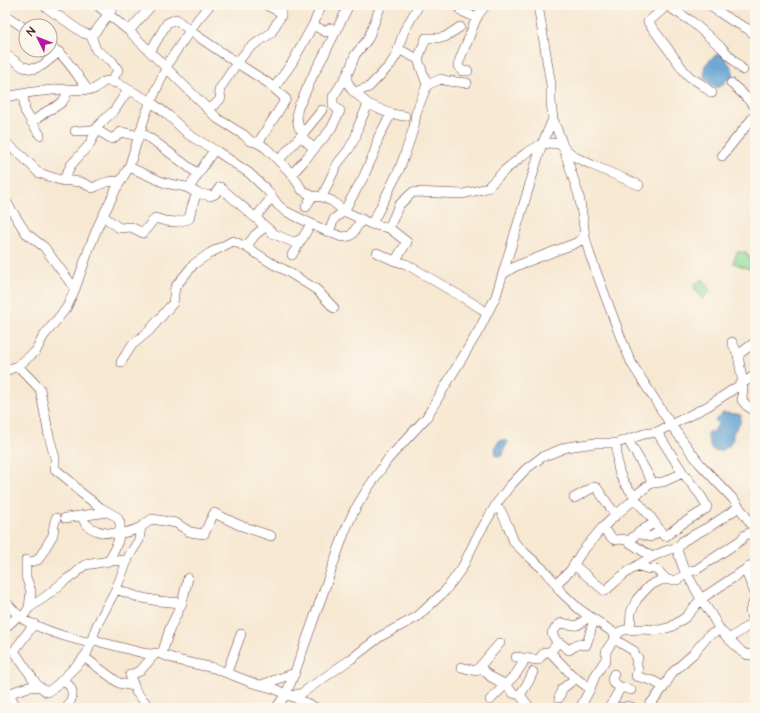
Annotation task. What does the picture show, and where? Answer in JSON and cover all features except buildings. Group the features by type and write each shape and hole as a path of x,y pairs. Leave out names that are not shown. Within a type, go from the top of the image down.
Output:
{"street":[{"path":"43,5 83,33 91,35"},
{"path":"97,5 129,31 218,119 244,135 250,141 258,143 266,148 292,174 302,190 312,196 322,197 332,201 344,211 371,224 389,228 407,242 395,262"},
{"path":"91,35 94,34 115,5"},
{"path":"129,31 152,5"},
{"path":"5,371 18,366 36,351 44,337 64,311 75,289 90,246 103,216 129,167 139,134 166,68 190,31 210,5"},
{"path":"207,109 215,105 221,98 220,90 248,49 271,33 282,16 283,8 278,10 266,5"},
{"path":"274,88 292,63 322,5"},
{"path":"314,149 299,128 297,114 299,105 349,5"},
{"path":"292,174 331,129 340,111 333,105 333,97 347,75 355,55 368,39 381,5"},
{"path":"355,92 370,87 390,65 397,54 404,31 419,5"},
{"path":"468,70 462,71 458,66 460,58 477,18 487,5"},
{"path":"538,5 551,85 553,119 579,196 585,237 594,267 614,321 632,364 671,425 700,464 726,491 755,528 741,540 696,570 686,573 677,580 661,580 648,586 636,599 631,612 630,630"},
{"path":"712,94 690,77 648,22 666,5 691,21 722,48 743,70"},
{"path":"710,5 748,29 755,36"},
{"path":"461,11 477,18"},
{"path":"5,16 18,24"},
{"path":"150,52 167,23 176,19 190,31 268,83 286,99 299,105"},
{"path":"313,25 326,32 330,28 337,31"},
{"path":"371,224 396,177 414,127 416,113 427,85 418,58 426,38 445,37 460,27"},
{"path":"91,35 96,50 112,61 118,70 111,82"},
{"path":"398,49 418,58"},
{"path":"5,54 24,67 34,69 59,52 88,90"},
{"path":"347,75 347,81 352,90 368,104 391,114 405,116"},
{"path":"427,85 441,79 467,83"},
{"path":"5,96 68,89 88,90 96,88 104,81 117,84 151,102 168,115 189,135 249,173 267,190 278,205 285,211 342,237 350,236 362,219"},
{"path":"731,83 755,107"},
{"path":"31,122 60,105 66,97 68,89"},
{"path":"63,181 71,165 89,145 98,126 115,110 128,90"},
{"path":"24,94 24,109 40,135"},
{"path":"258,143 286,99"},
{"path":"322,197 338,163 349,149 356,136 358,127 368,104"},
{"path":"279,160 303,134 322,110"},
{"path":"329,232 334,219 344,211 363,178 375,151 378,138 391,114"},
{"path":"722,156 755,115"},
{"path":"276,708 288,695 344,532 354,511 388,459 426,418 469,348 496,296 542,144 553,119"},
{"path":"75,132 97,130 112,139 121,132 139,134 154,141 198,174"},
{"path":"5,142 22,156 37,172 43,175 63,181 81,182 92,188 109,181 121,181"},
{"path":"389,228 399,205 413,192 463,194 487,188 505,170 542,144 555,143 562,146 574,157 639,185"},
{"path":"103,216 120,228 131,227 143,233 155,218 176,222 189,219 193,190 198,174 214,150"},
{"path":"129,167 165,183 183,186 211,196 215,194 220,187 274,234 293,242 303,238"},
{"path":"306,207 312,196"},
{"path":"256,217 272,197"},
{"path":"5,200 26,233 44,247 75,289"},
{"path":"292,255 311,224"},
{"path":"246,247 255,235 265,227"},
{"path":"503,274 516,266 576,243 585,237"},
{"path":"121,362 132,345 149,331 173,303 175,287 194,264 210,253 233,241 246,247 317,290 334,308"},
{"path":"377,253 395,262 406,264 479,307 487,314"},
{"path":"732,342 738,355 743,384 742,400 746,406 755,411"},
{"path":"738,355 755,342"},
{"path":"18,366 40,389 55,458 55,468 80,492 117,517 120,523 120,534 118,541 109,561"},
{"path":"288,695 302,692 381,636 416,617 445,592 462,568 477,537 509,487 526,469 542,457 567,447 595,443 617,443 644,434 657,432 708,406 755,375"},
{"path":"617,443 616,457 621,479 664,536 666,536 707,507 702,496 683,473 657,432"},
{"path":"628,440 653,482"},
{"path":"556,584 570,571 581,553 602,528 632,501 634,497 653,482 663,482 683,473"},
{"path":"574,498 594,487 597,488 606,503 616,515"},
{"path":"495,507 501,511 514,542 543,570 556,584 560,591 634,652 635,657 638,658 636,663 638,669 636,676 653,681 664,687"},
{"path":"574,565 605,591 621,577 652,557 678,547 683,541 712,526 739,507"},
{"path":"29,608 31,591 26,577 26,562 38,560 53,535 54,525 60,518 108,512"},
{"path":"81,516 86,524 96,531 111,534 135,531 152,519 176,523 190,532 204,534 214,513 239,525 271,536"},
{"path":"34,624 14,651 38,686 45,692 48,692 84,657 92,641 97,625 116,590 128,560 139,540 141,527"},
{"path":"629,541 638,533 650,537 657,527"},
{"path":"602,528 613,540 620,539 629,541 652,557"},
{"path":"678,547 678,553 686,573 700,599 720,630 742,652 748,655 755,653"},
{"path":"5,628 85,565 109,561 128,560"},
{"path":"580,708 595,676 606,659 606,652 608,648 621,631 641,629 659,630 671,627 686,617 700,599 755,563"},
{"path":"638,566 649,569 656,568 667,580"},
{"path":"745,570 755,593"},
{"path":"145,702 136,692 130,675 140,670 158,654 182,603 188,578"},
{"path":"116,590 135,597 182,603"},
{"path":"729,640 754,625 750,611 755,599"},
{"path":"5,601 20,617 56,634 104,643 143,653 158,654 181,661 203,665 275,689 310,707"},
{"path":"592,617 589,637 586,645 578,644 569,650 557,642 553,637 552,633 558,625 562,623 575,626 592,617"},
{"path":"647,708 664,687 672,673 693,654 710,635 720,630"},
{"path":"227,672 241,634"},
{"path":"490,700 516,674 520,660 538,660 545,652 550,652 557,642"},
{"path":"461,667 476,671 500,643"},
{"path":"550,652 559,663 590,689"},
{"path":"84,657 118,683 134,686"},
{"path":"480,667 491,677 506,685 513,693 520,695 530,708"},
{"path":"520,695 533,672"},
{"path":"261,685 295,673"},
{"path":"614,674 612,678 613,683 631,690"},
{"path":"559,698 562,689 576,678"},
{"path":"63,679 72,688 72,695 68,708"},
{"path":"17,708 7,694 38,686"},
{"path":"621,687 610,707 623,708 628,706 634,708"}],"green space":[{"path":"737,252 746,252 753,265 752,270 733,263"},
{"path":"703,279 710,291 702,299 693,285"}],"water":[{"path":"720,54 731,67 734,76 733,80 729,78 720,86 714,87 705,78 704,68 710,59"},
{"path":"723,413 741,415 740,423 733,433 733,439 729,446 722,450 715,451 711,448 707,434 709,431 713,433 718,425 715,420"},
{"path":"499,441 507,441 508,443 504,449 503,455 498,457 495,455 496,446"}]}
